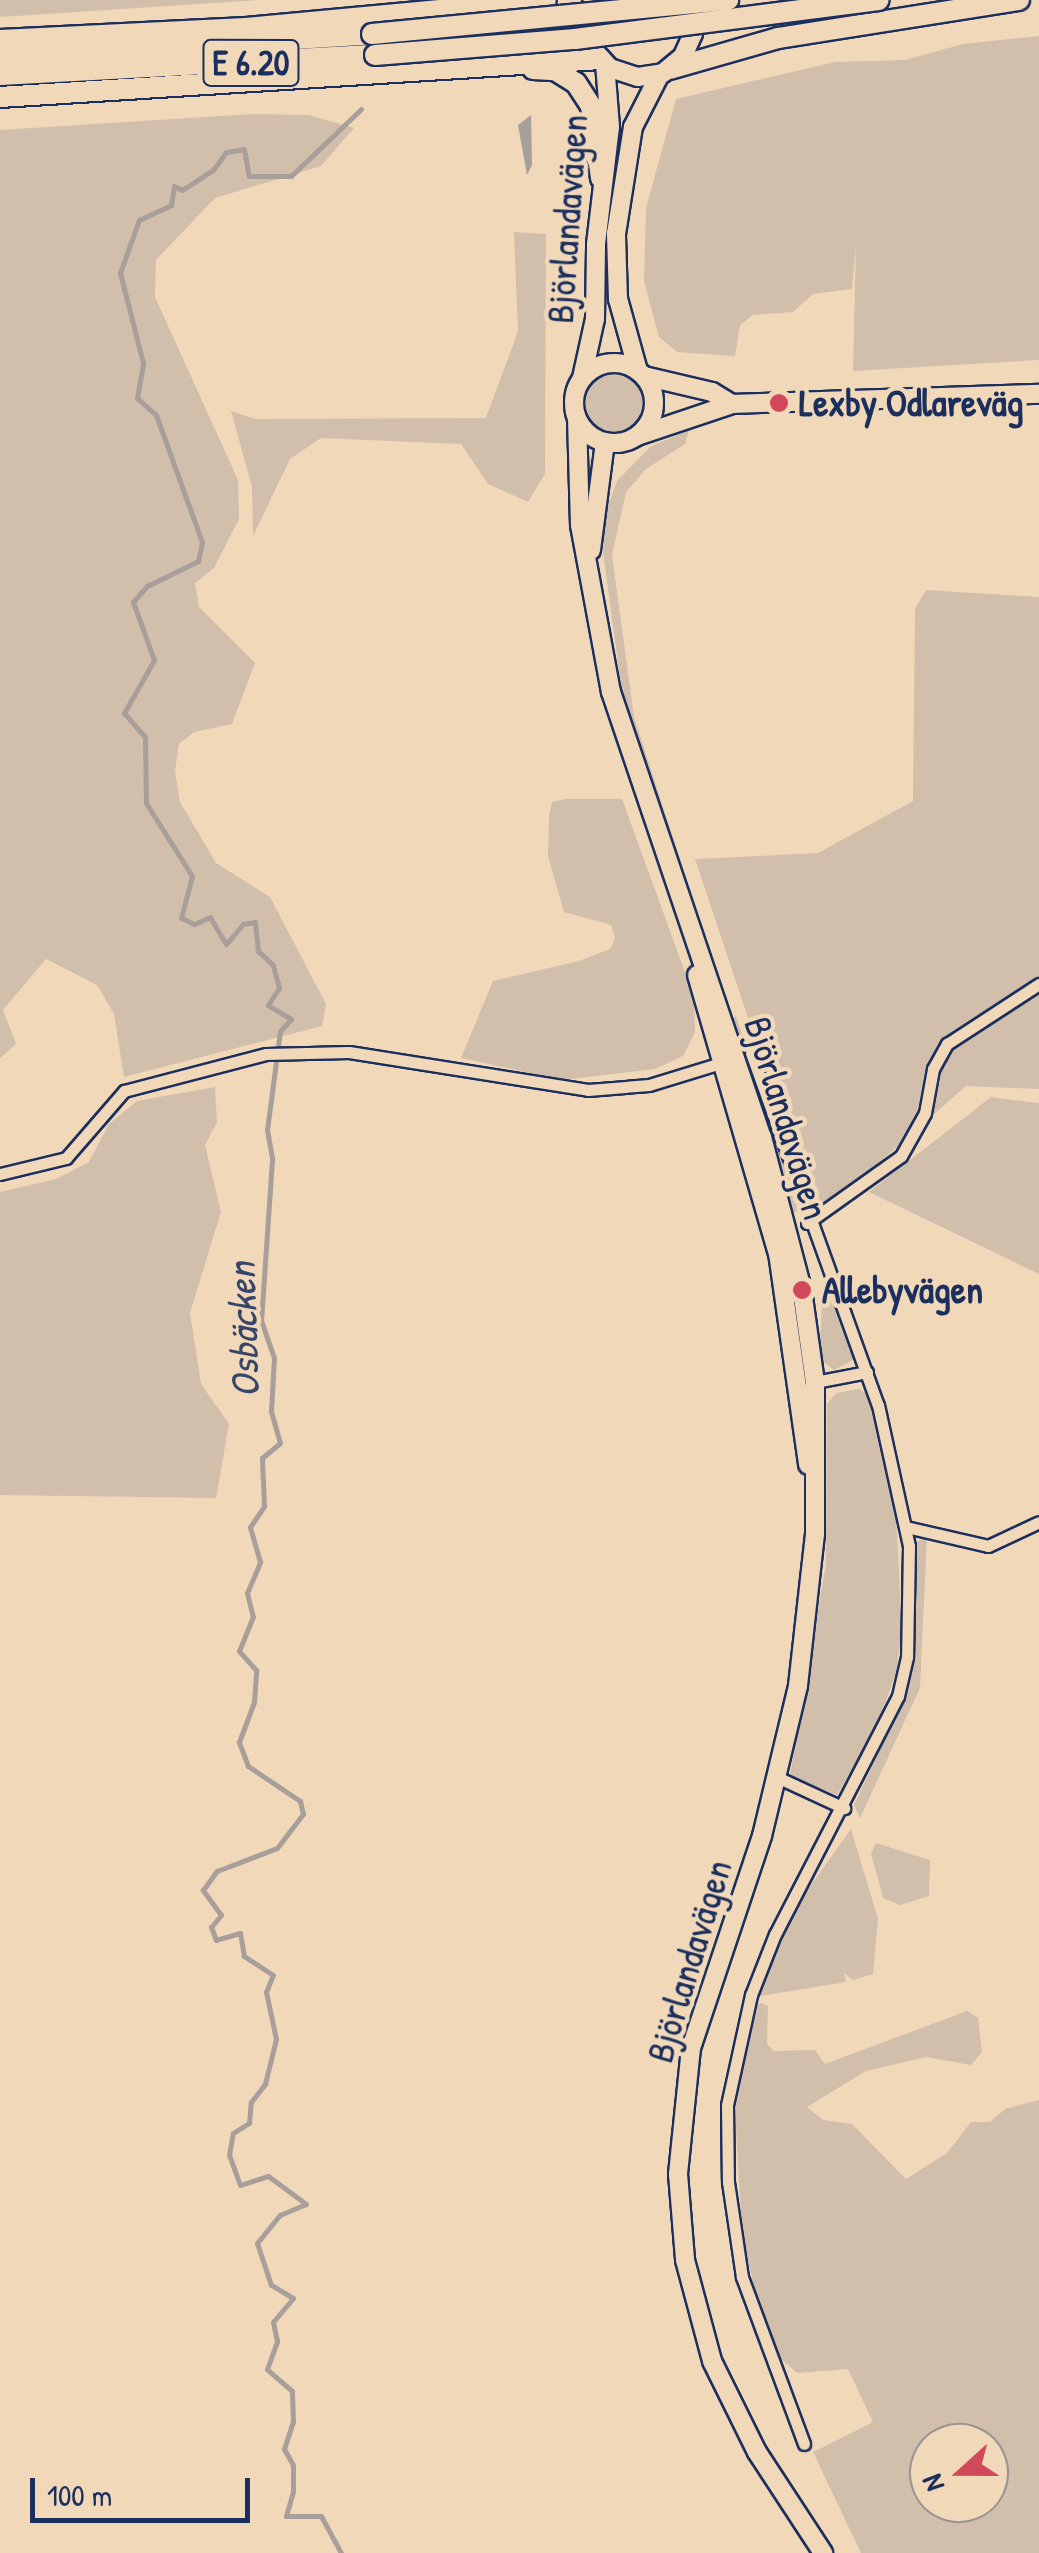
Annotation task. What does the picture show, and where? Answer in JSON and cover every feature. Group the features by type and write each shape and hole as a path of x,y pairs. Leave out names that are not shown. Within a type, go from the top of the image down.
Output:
{"highway":[{"path":"0,40 246,28 546,0"},
{"name":"E 6.20","path":"0,75 728,0"},
{"name":"E 6.20","path":"0,56 126,60 575,39 878,0"},
{"path":"665,71 778,38 1020,0"},
{"path":"0,97 602,61"},
{"path":"507,64 555,70 576,82 596,118 601,178"}],"street":[{"name":"Björlandavägen","path":"582,378 595,319 601,178 610,126 602,61 588,36 593,0"},
{"name":"Björlandavägen","path":"641,374 618,299 616,234 632,127 665,71 694,34 689,0"},
{"path":"602,61 631,76 665,71"},
{"path":"732,404 712,392 641,374 613,362 582,378 574,395 577,418 604,442 637,436 732,404 1039,394"},
{"path":"637,436 654,404 641,374"},
{"name":"Björlandavägen","path":"577,418 580,525 611,692 680,907 736,1058 792,1246 808,1383 815,1534 802,1660 778,1778 691,2048 678,2190 690,2284 712,2361 751,2442 823,2553"},
{"name":"Björlandavägen","path":"589,566 604,442"},
{"path":"807,1223 901,1156 925,1114 933,1069 947,1044 1039,984"},
{"path":"0,1174 66,1158 124,1091 266,1054 364,1054 588,1090 649,1085 736,1058"},
{"name":"Björlandavägen","path":"736,1058 778,1132 807,1223 867,1372 906,1527 910,1616 904,1672 844,1808 761,1968 727,2106 728,2182 742,2277 804,2444"},
{"path":"808,1383 867,1372"},
{"path":"906,1527 988,1546 1039,1522"},
{"path":"778,1778 844,1808"}],"shaded area":[{"path":"0,0 258,0 0,17"},
{"path":"1039,36 1039,360 853,371 856,245 852,289 813,294 793,312 753,315 740,325 735,356 677,352 659,337 644,281 646,208 676,99 835,62 905,60 963,44"},
{"path":"252,114 309,115 354,128 321,166 215,198 156,260 155,297 238,480 239,519 214,568 195,583 199,607 255,663 232,724 194,732 179,744 175,771 180,802 216,863 270,897 326,1004 322,1026 124,1077 114,1014 97,985 46,959 3,1010 16,1044 0,1058 0,130"},
{"path":"531,115 532,165 527,175 518,125"},
{"path":"514,232 546,234 545,474 528,502 488,484 461,444 321,438 290,459 253,536 252,487 231,411 256,419 486,418 518,331"},
{"path":"614,371 637,381 647,404 637,427 614,437 591,427 581,404 591,381"},
{"path":"689,430 685,444 646,469 626,492 612,555 634,717 730,1014 623,699 603,552 605,514 617,481 650,447"},
{"path":"926,590 1039,597 1039,1089 966,1086 824,1211 812,1210 695,859 818,853 913,801 915,609"},
{"path":"622,799 694,997 695,1032 683,1056 655,1069 563,1080 461,1058 493,981 579,961 610,949 615,938 611,925 564,912 548,856 552,802"},
{"path":"736,1016 798,1211 790,1214 731,1020"},
{"path":"215,1087 217,1122 205,1145 221,1212 190,1313 201,1384 229,1424 216,1498 0,1495 0,1192 56,1179 89,1162 109,1124 137,1101"},
{"path":"991,1097 1039,1103 1039,1274 869,1192"},
{"path":"832,1291 855,1359 834,1370 822,1360 820,1340 823,1292"},
{"path":"859,1389 867,1394 883,1442 895,1497 902,1628 896,1673 877,1726 837,1795 790,1776 826,1564 827,1404 836,1393"},
{"path":"927,1536 920,1688 860,1818 854,1805 909,1689 917,1542"},
{"path":"851,1829 878,1919 873,1974 853,1980 844,1973 846,1982 754,1997 789,1916"},
{"path":"876,1843 930,1860 929,1896 900,1905 883,1898 871,1853"},
{"path":"761,2003 768,2006 767,2044 774,2051 815,2050 825,2064 967,2011 978,2018 982,2052 971,2065 926,2057 866,2071 807,2107 823,2120 852,2124 906,2179 947,2153 971,2122 990,2122 1005,2109 1039,2100 1039,2553 861,2553 813,2452 873,2422 848,2369 797,2373 780,2358 763,2327 742,2233 735,2111 754,2007"}],"waterway":[{"name":"Osbäcken","path":"341,2553 321,2516 286,2516 293,2491 293,2465 284,2449 293,2422 292,2391 267,2369 277,2341 273,2322 293,2298 271,2285 257,2243 280,2215 306,2204 268,2176 240,2185 229,2155 233,2133 249,2123 251,2102 265,2084 276,2039 266,1992 273,1975 244,1956 240,1933 216,1940 211,1927 221,1915 203,1890 217,1871 277,1848 303,1814 300,1801 248,1766 239,1742 254,1702 256,1670 239,1651 253,1617 247,1593 260,1562 250,1527 264,1506 262,1458 280,1443 271,1411 274,1358 261,1321 272,1158 267,1130 280,1031 291,1019 268,1005 279,988 273,965 258,951 255,922 243,924 226,944 210,917 194,924 181,918 192,876 146,803 145,737 124,713 154,660 133,602 147,586 198,561 202,542 156,415 137,398 143,363 120,273 139,220 171,205 174,186 182,190 213,170 226,152 244,149 249,176 291,176 361,109"}],"place":[{"name":"Lexby Odlareväg","path":"779,403"},
{"name":"Allebyvägen","path":"802,1290"}]}
